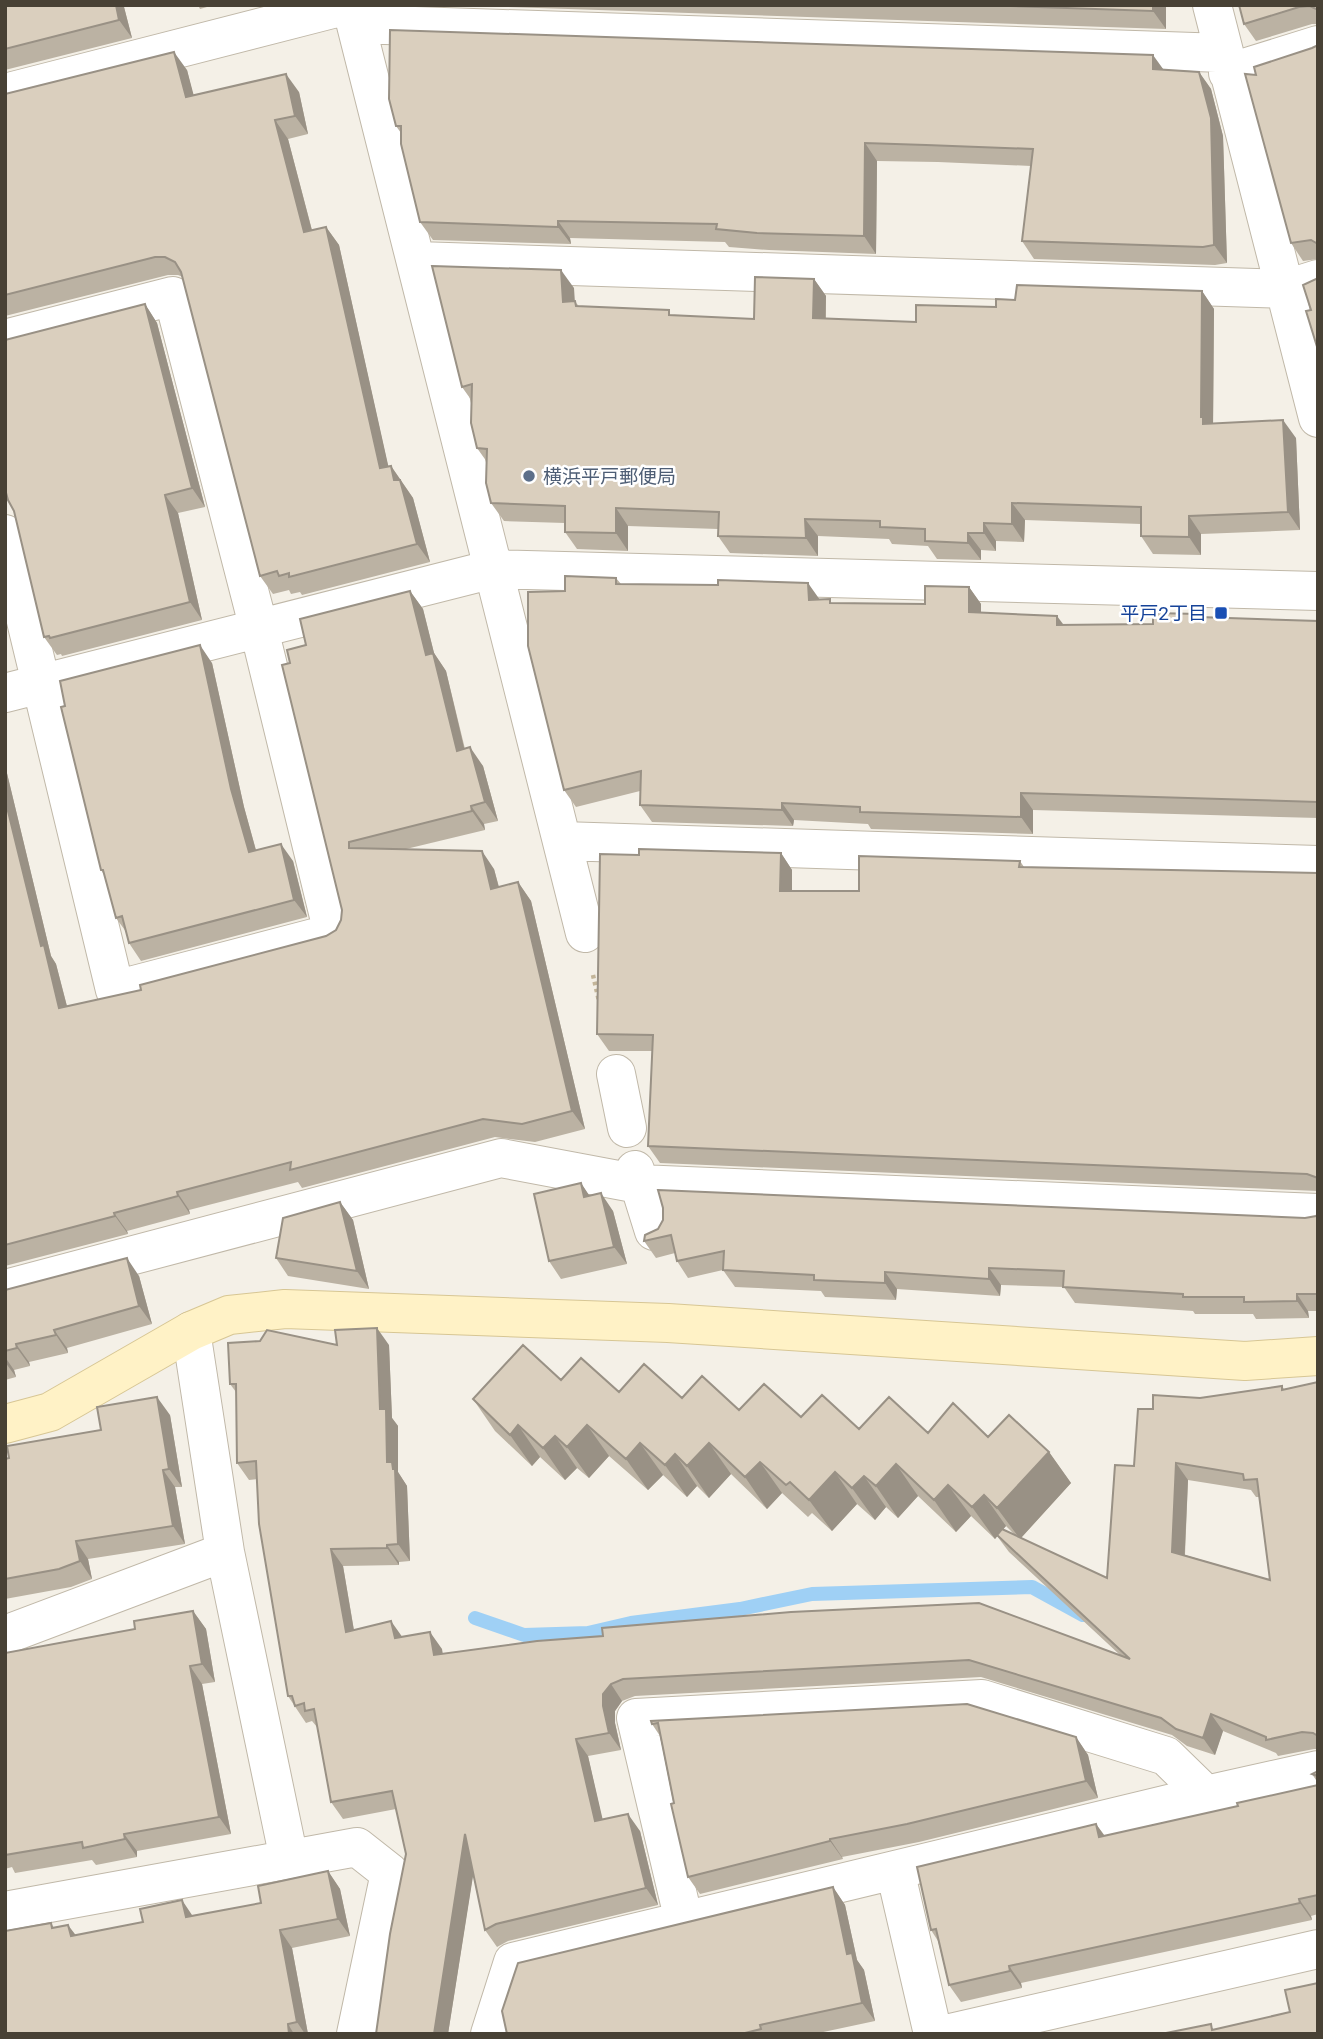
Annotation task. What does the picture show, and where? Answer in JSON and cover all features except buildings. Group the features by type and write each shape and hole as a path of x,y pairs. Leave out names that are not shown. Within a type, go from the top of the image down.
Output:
{"street":[{"path":"1212,5 1226,63 1302,284 1318,418"},
{"path":"352,12 585,933"},
{"path":"5,93 352,12 1226,63 1318,46"},
{"path":"417,261 1302,284"},
{"path":"5,340 173,296 259,629 333,933 116,990 23,689 5,534"},
{"path":"23,689 494,569 1318,591"},
{"path":"562,841 1318,865"},
{"path":"616,1074 627,1128"},
{"path":"5,1289 501,1158 637,1177 1318,1213"},
{"path":"637,1177 654,1231"},
{"path":"5,1424 50,1412 191,1331 229,1315 285,1309 668,1322 1245,1361 1318,1356"},
{"path":"191,1331 225,1552 289,1859"},
{"path":"5,1635 225,1552"},
{"path":"684,1921 636,1718 982,1699 1166,1756 1206,1795"},
{"path":"490,2034 513,1962 1318,1770"},
{"path":"5,1911 357,1847 390,1873 356,2034"},
{"path":"895,1870 933,2034"},
{"path":"946,2034 1318,1949"}],"path":[{"path":"594,978 599,1003"}],"waterway":[{"path":"475,1618 524,1635 588,1633 631,1623 740,1609 812,1594 1032,1587 1083,1615"}],"place":[{"name":"横浜平戸郵便局","path":"529,476"},
{"name":"平戸2丁目","path":"1221,613"}]}
